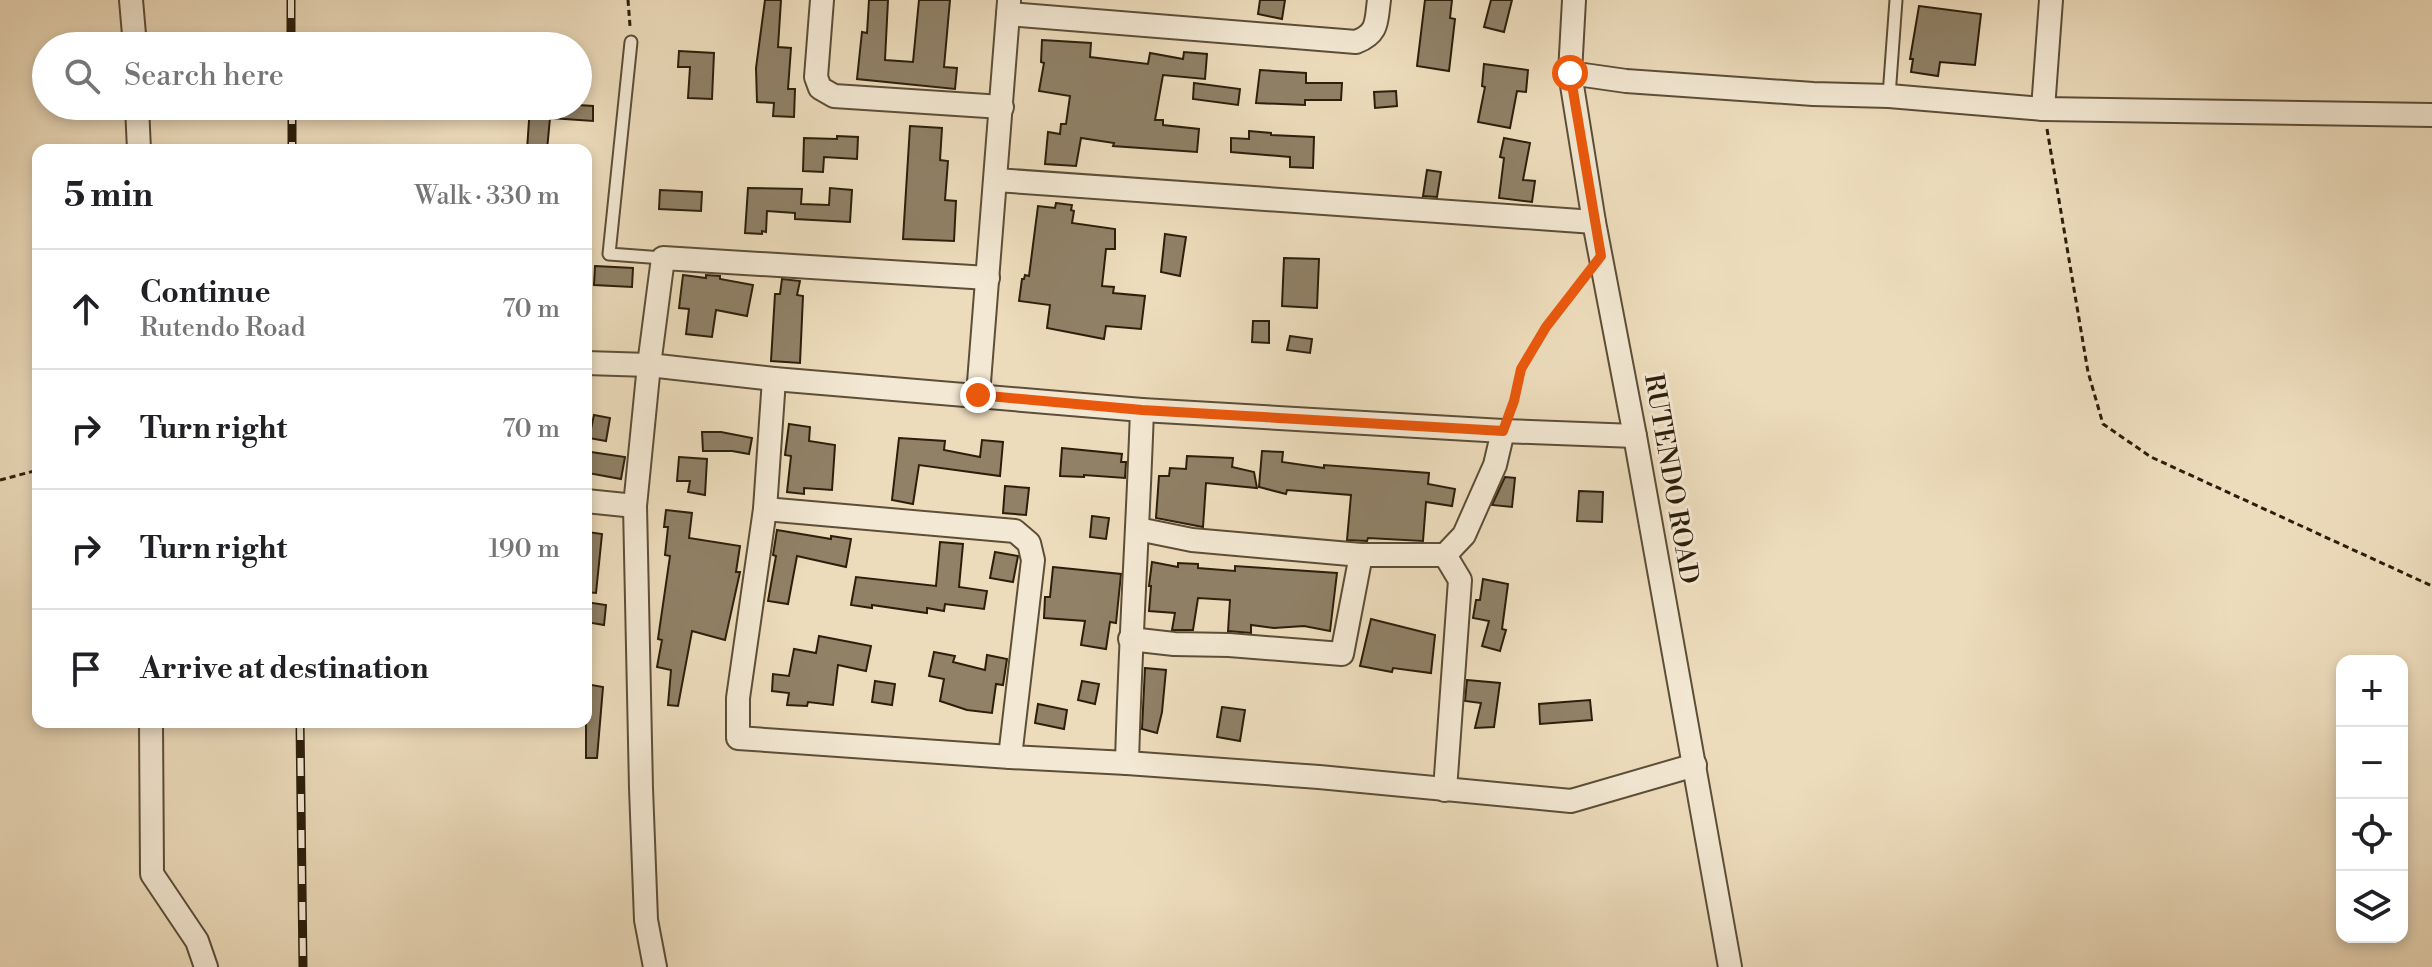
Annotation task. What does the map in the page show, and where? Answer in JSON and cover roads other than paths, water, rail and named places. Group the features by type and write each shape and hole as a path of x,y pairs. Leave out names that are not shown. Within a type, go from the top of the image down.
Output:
{"street":[{"path":"131,0 134,32"},
{"path":"822,0 816,77 820,88 834,96 1002,107"},
{"path":"978,395 1009,7 1356,42 1367,37 1375,28 1379,0"},
{"name":"RUTENDO ROAD","path":"1574,0 1570,73 1594,222 1730,967"},
{"path":"2043,109 2051,0"},
{"path":"1570,73 1626,81 1889,96 2043,109 2432,115"},
{"path":"138,120 139,144"},
{"path":"996,180 1594,222"},
{"path":"655,967 646,920 635,506 663,258 988,278"},
{"path":"592,363 649,365 774,379 1142,410 1635,436"},
{"path":"774,379 765,509 738,698 738,738 1319,777 1571,801 1695,765"},
{"path":"1127,763 1142,410"},
{"path":"1138,529 1192,540 1361,555 1445,555 1464,535 1495,465 1503,431"},
{"path":"592,502 635,506"},
{"path":"765,509 1015,531 1029,543 1033,560 1010,757"},
{"path":"1130,639 1342,654 1361,555"},
{"path":"1445,555 1460,580 1445,790"},
{"path":"151,728 152,874 197,941 206,967"}],"lane":[{"path":"1889,96 1896,0"},
{"path":"631,42 609,254 663,258"}],"railway":[{"path":"291,0 291,32"},
{"path":"292,120 292,144"},
{"path":"300,728 303,967"}]}
